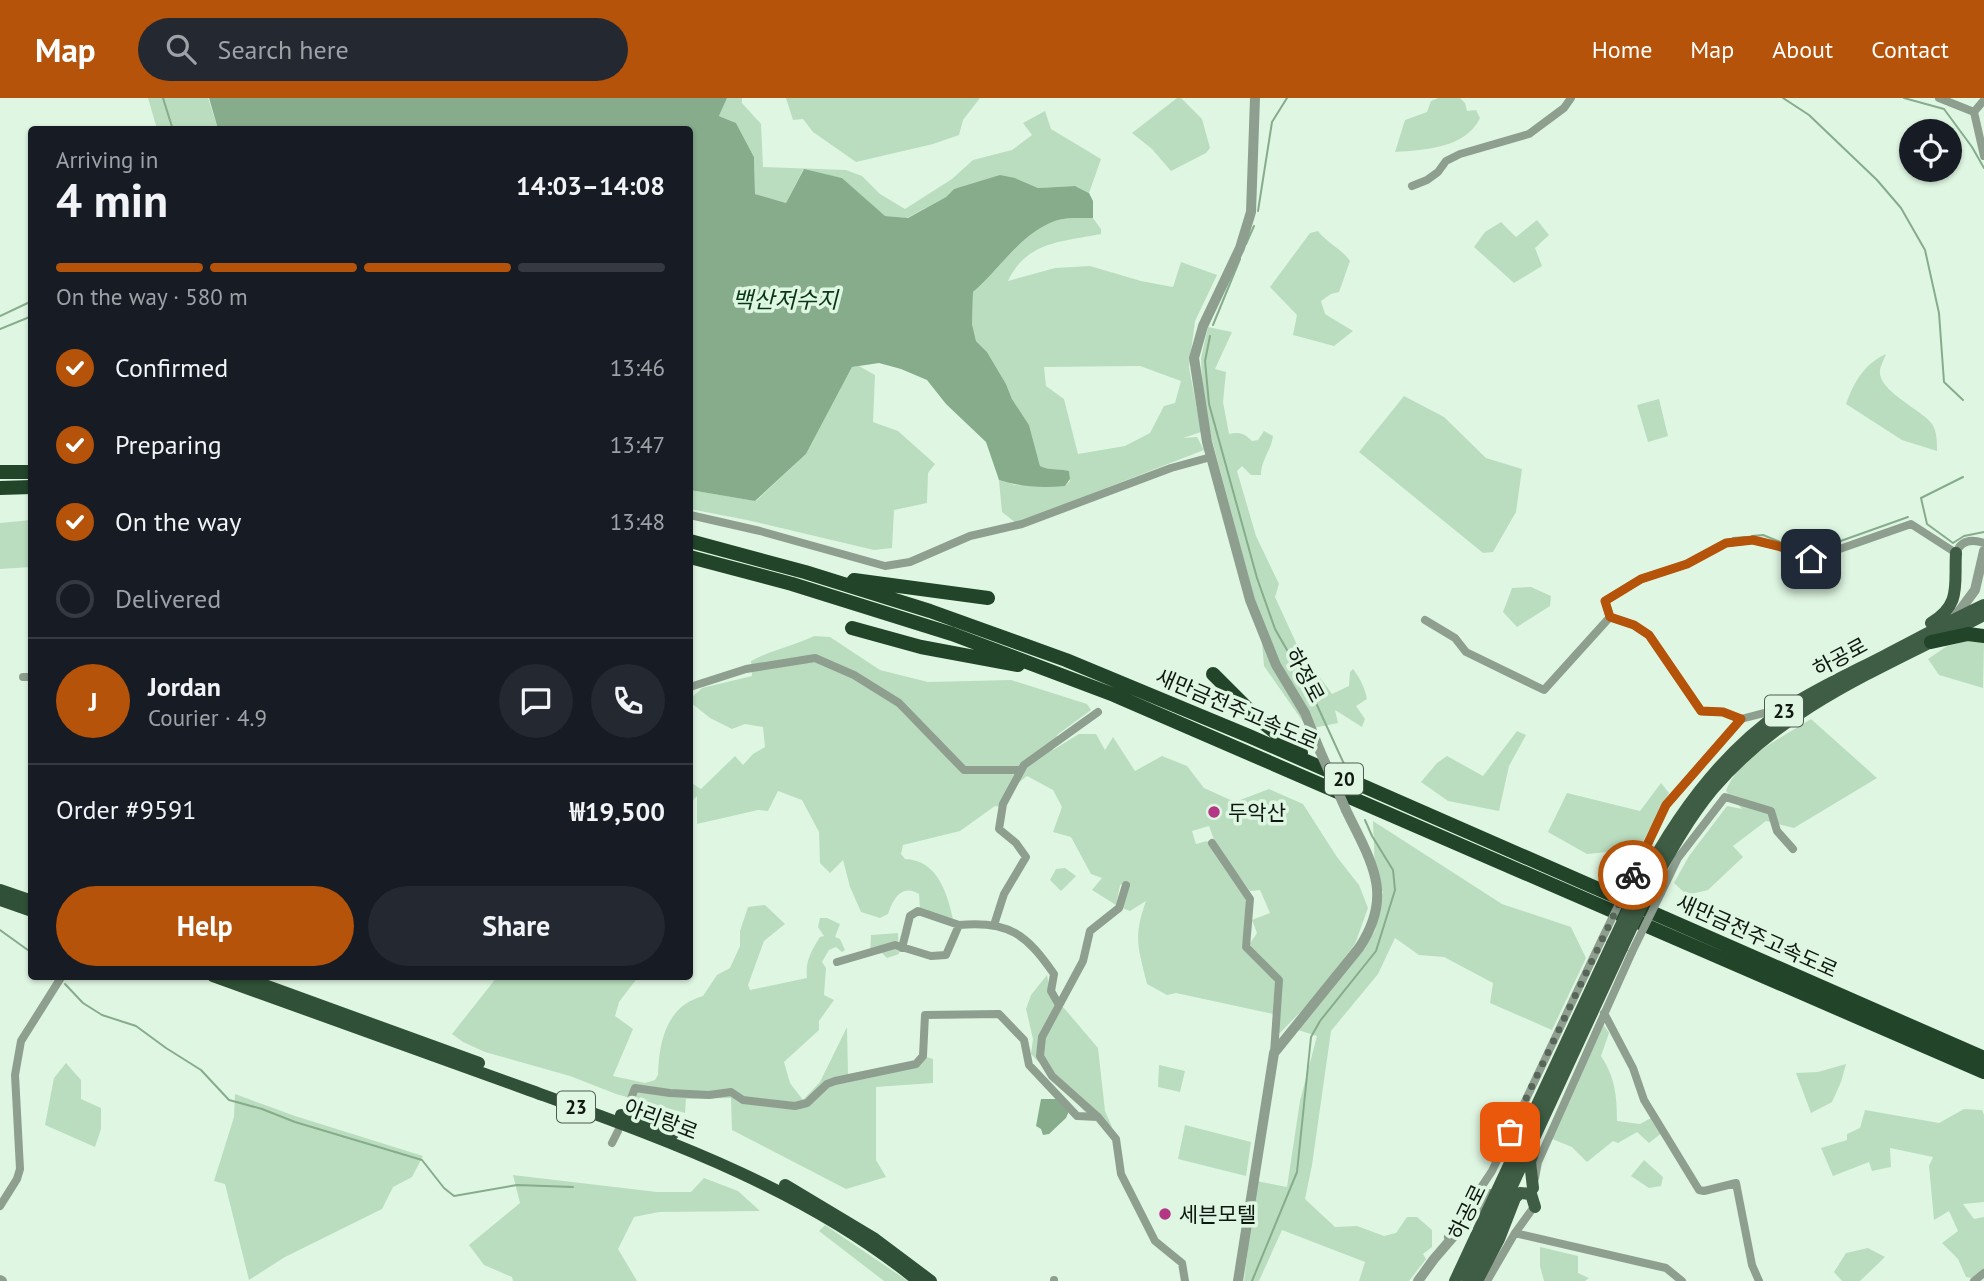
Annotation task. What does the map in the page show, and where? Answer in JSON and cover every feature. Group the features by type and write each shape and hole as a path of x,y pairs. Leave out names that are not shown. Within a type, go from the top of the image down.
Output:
{"highway":[{"path":"0,472 28,472"},
{"path":"0,488 28,487"},
{"name":"새만금전주고속도로","path":"693,542 805,572 930,611 1066,660 1249,736 1984,1058"},
{"name":"새만금전주고속도로","path":"693,558 880,610 997,649 1095,688 1984,1072"},
{"path":"805,572 988,598"},
{"path":"852,628 921,647 1013,663 1095,688"},
{"path":"1931,642 1968,634 1984,636"},
{"path":"1213,674 1255,717 1322,769"},
{"path":"0,890 28,900"},
{"path":"0,900 28,910"},
{"path":"0,906 16,906"},
{"name":"아리랑로","path":"224,980 578,1108 723,1164 824,1217 918,1281"},
{"name":"아리랑로","path":"251,980 727,1156 829,1210 875,1239 931,1281"}],"main road":[{"path":"1863,667 1939,619 1948,610 1955,593 1956,553"},
{"name":"하공로","path":"1468,1281 1510,1178 1646,886 1657,853 1694,798 1759,731 1789,707 1984,606"},
{"name":"하공로","path":"1646,886 1713,789 1743,758 1803,709 1984,615"},
{"name":"하공로","path":"1455,1281 1496,1196 1510,1178 1554,1094 1617,946"},
{"path":"1533,1188 1530,1163 1554,1094"},
{"path":"1477,1281 1520,1193 1531,1194 1535,1207"}],"street":[{"name":"하정로","path":"1255,98 1251,212 1240,248 1203,326 1194,358 1211,457 1250,600 1276,665 1305,713 1377,880 1379,896 1370,931 1359,948 1274,1053"},
{"path":"1412,186 1427,180 1438,172 1446,161 1460,154 1529,134 1564,108 1571,98"},
{"path":"1939,98 1974,112"},
{"path":"1974,112 1984,100"},
{"path":"1974,112 1984,156"},
{"path":"693,515 885,566 910,562 970,536 1022,524 1171,468 1211,457"},
{"path":"1610,617 1605,601 1641,579 1687,564 1726,543 1753,540 1811,559 1911,524 1956,553 1965,542 1972,540 1984,543"},
{"path":"1950,622 1971,597 1980,575 1984,551"},
{"path":"1980,575 1984,597"},
{"path":"1425,620 1455,638 1466,652 1544,690 1610,617"},
{"path":"1610,617 1634,625 1649,635 1701,711 1723,712 1741,719"},
{"path":"693,686 746,669 815,658 854,675 899,703 964,770 1021,770"},
{"path":"1418,1281 1492,1171 1617,946 1646,886 1666,805 1741,719 1789,707"},
{"path":"994,925 1004,894 1026,857 1016,843 999,829 1003,804 1024,765 1098,712"},
{"path":"1646,886 1678,858 1725,797 1770,811 1777,831 1793,849"},
{"path":"1212,843 1250,899 1246,947 1279,980 1274,1053 1238,1281"},
{"path":"1126,885 1119,908 1090,931 1083,961 1042,1037 1040,1056 1052,1076 1098,1117 1116,1139 1121,1174 1155,1241 1182,1264 1185,1281"},
{"path":"902,947 910,916 918,911 959,925 994,925 1012,931 1030,941 1054,974 1051,991 1059,1005"},
{"path":"837,962 895,945 931,956 946,955 959,925"},
{"path":"1487,1281 1515,1233 1535,1207 1537,1197 1533,1188 1538,1162 1604,1013 1617,946"},
{"path":"0,1206 20,1170 15,1075 21,1041 59,980"},
{"path":"1604,1013 1633,1068 1644,1100 1699,1190 1736,1183 1752,1265 1759,1281"},
{"path":"629,1104 635,1088 683,1093 730,1093 743,1100 795,1106 807,1103 827,1084 835,1081 916,1064 923,1056 925,1015 999,1014 1024,1040 1029,1065 1077,1116 1098,1117"},
{"path":"612,1143 618,1130"},
{"path":"1510,1178 1533,1188"},
{"path":"1434,1259 1490,1194 1496,1196"},
{"path":"1515,1233 1666,1268 1682,1281"},
{"path":"1974,1281 1984,1273"}],"shaded area":[{"path":"148,98 208,98 217,126 156,126"},
{"path":"727,98 742,98 742,103 761,124 763,167 846,170 862,176 880,194 905,209 952,179 973,160 1012,150 1032,135 1023,123 1045,111 1051,129 1101,159 1089,193 1075,186 1038,188 1015,178 954,189 946,197 907,218 884,216 842,178 803,170 786,203 755,194 754,157 736,123 719,116"},
{"path":"786,98 980,98 963,120 959,135 933,144 856,162 813,132 803,119 793,120"},
{"path":"1177,98 1181,98 1202,119 1210,148 1206,153 1171,171 1152,149 1132,133"},
{"path":"1438,98 1460,98 1467,111 1476,110 1480,118 1474,128 1465,136 1444,146 1395,152 1405,120 1427,112 1431,101"},
{"path":"1093,218 1101,229 1101,234 1059,242 1035,251 1016,268 1008,281 1055,268 1090,266 1173,287 1181,262 1217,275 1195,321 1189,367 1201,432 1183,438 1197,437 1204,450 1016,523 1002,512 999,480 1015,485 1065,486 1070,481 1069,471 1040,466 1029,425 987,352 976,341 972,324 973,292 1031,234 1055,221","holes":["1140,366 1181,381 1175,403 1164,406 1150,433 1125,446 1078,454 1064,399 1046,386 1044,367"]},
{"path":"1537,220 1549,235 1535,248 1542,266 1514,283 1474,247 1485,232 1501,222 1516,237"},
{"path":"1318,231 1350,261 1339,292 1321,301 1325,314 1353,331 1334,346 1293,335 1297,315 1270,287 1310,233"},
{"path":"1208,327 1232,332 1215,369 1226,372 1223,402 1229,434 1241,434 1252,441 1258,440 1264,431 1273,436 1261,475 1251,475 1242,466 1237,471 1256,536 1279,584 1275,597 1298,647 1332,694 1349,686 1350,672 1353,669 1356,672 1367,699 1356,706 1365,719 1362,727 1335,710 1338,723 1308,729 1264,666 1260,620 1203,398 1201,358"},
{"path":"1886,354 1880,370 1881,378 1892,392 1932,424 1936,433 1937,451 1902,440 1846,404 1861,374"},
{"path":"859,366 875,375 873,422 898,431 935,464 928,473 927,503 894,510 892,548 874,550 693,510 693,490 756,501 806,454 852,367"},
{"path":"1404,396 1444,417 1486,458 1522,469 1516,512 1493,552 1483,553 1359,452"},
{"path":"1659,399 1668,436 1648,442 1637,405"},
{"path":"28,520 28,567 0,569 0,523"},
{"path":"1531,587 1551,596 1550,606 1517,627 1503,612 1512,588"},
{"path":"814,636 830,637 880,670 928,682 1011,680 1087,704 1091,710 1057,735 1053,750 1079,734 1096,734 1105,750 1113,737 1135,771 1162,756 1187,766 1204,788 1235,802 1269,789 1303,804 1337,857 1359,885 1368,908 1355,944 1313,999 1279,1034 1280,979 1249,945 1257,933 1252,920 1270,913 1260,890 1250,891 1216,845 1209,826 1192,831 1196,844 1207,841 1248,900 1242,947 1275,981 1273,1014 1176,993 1167,995 1147,984 1141,961 1138,934 1146,901 1130,911 1122,908 1128,882 1120,885 1116,905 1092,890 1102,878 1091,874 1071,837 1053,832 1062,807 1053,790 1027,776 1008,791 1000,807 995,806 960,831 903,845 901,854 905,859 925,865 939,879 953,919 920,909 919,894 913,891 899,895 888,914 880,918 861,912 850,887 843,860 830,873 820,863 819,832 802,800 778,791 768,811 758,810 697,824 697,796 693,800 693,784 701,789 735,756 743,765 753,754 765,747 763,727 745,724 732,729 710,718 693,704 693,696 702,688 752,676 751,661"},
{"path":"1975,639 1984,642 1983,688 1939,675 1928,659 1947,646"},
{"path":"1811,719 1877,778 1794,828 1766,821 1733,846 1743,857 1708,890 1687,895 1674,883 1689,856 1727,806 1742,809 1726,791 1732,779 1740,768 1762,749"},
{"path":"1517,731 1526,735 1509,766 1499,811 1448,801 1421,782 1437,763 1447,756 1483,776"},
{"path":"1661,783 1669,793 1639,849 1587,854 1548,832 1567,793 1640,811"},
{"path":"1373,821 1502,904 1571,927 1586,958 1552,1030 1490,1003 1493,983 1444,957 1419,955 1395,938 1378,974 1331,1031 1305,1199 1335,1227 1357,1226 1384,1236 1396,1233 1407,1217 1417,1217 1432,1230 1432,1247 1423,1254 1426,1259 1409,1281 1359,1281 1365,1262 1282,1230 1259,1281 1244,1281 1256,1181 1287,1187 1300,1101 1317,1036 1298,1030 1375,931 1383,892 1375,872"},
{"path":"1065,868 1076,876 1061,891 1050,880 1056,869"},
{"path":"765,905 785,924 764,941 748,985 750,990 807,978 809,957 820,937 824,936 818,927 820,918 840,924 835,937 840,939 845,950 842,952 836,947 829,950 822,962 826,968 824,995 834,1000 819,1021 819,1030 784,1062 790,1083 803,1100 820,1082 847,1027 848,1074 914,1061 920,1055 933,1059 933,1083 876,1087 876,1160 886,1177 846,1189 732,1130 731,1098 686,1099 685,1113 485,1052 452,1034 495,980 636,980 619,1002 615,1016 633,1029 613,1076 645,1083 655,1080 667,1027 680,1008 703,996 717,975 730,968 740,946 740,931 748,907"},
{"path":"898,933 899,954 887,958 882,953 870,954 871,935"},
{"path":"1047,975 1052,1001 1064,1008 1098,1048 1105,1111 1112,1127 1084,1111 1031,1054 1033,1039 1026,1009 1031,995"},
{"path":"1603,1024 1609,1033 1601,1056 1614,1087 1617,1121 1640,1124 1651,1118 1662,1133 1649,1143 1637,1132 1618,1143 1613,1141 1587,1162 1572,1147 1552,1139"},
{"path":"66,1063 81,1080 81,1099 101,1108 101,1129 95,1147 45,1125 54,1078"},
{"path":"1846,1064 1832,1102 1811,1113 1796,1073 1818,1072"},
{"path":"1159,1065 1185,1071 1180,1092 1158,1087"},
{"path":"235,1094 295,1116 423,1156 412,1177 393,1187 382,1209 285,1257 249,1280 225,1184 214,1181 234,1117"},
{"path":"1964,1109 1982,1110 1984,1115 1984,1202 1963,1204 1974,1219 1984,1217 1984,1269 1972,1278 1966,1277 1958,1259 1942,1243 1958,1231 1949,1211 1934,1220 1929,1166 1933,1157 1890,1148 1891,1167 1872,1171 1869,1162 1833,1176 1821,1148 1847,1140 1847,1134 1860,1128 1865,1110 1939,1123"},
{"path":"1185,1125 1251,1142 1246,1176 1178,1159"},
{"path":"1644,1160 1663,1177 1661,1186 1649,1188 1631,1176"},
{"path":"513,1175 657,1192 691,1192 704,1178 738,1191 760,1211 659,1212 634,1217 618,1249 637,1281 513,1281 512,1277 484,1265 469,1245 520,1203"},
{"path":"825,1225 908,1281 884,1281 819,1231"},
{"path":"1540,1247 1578,1256 1578,1273 1589,1278 1585,1281 1544,1281 1540,1266"},
{"path":"1868,1248 1885,1257 1860,1281 1842,1281 1834,1272 1846,1253"}],"water":[{"name":"백산저수지","path":"209,98 727,98 719,116 736,123 754,157 755,194 786,203 804,169 842,178 885,216 908,218 946,197 954,189 1000,175 1038,188 1075,186 1089,193 1093,201 1093,218 1055,221 1031,234 973,292 972,324 976,341 987,352 1029,425 1040,466 1069,471 1070,479 1065,486 1048,487 1023,486 999,480 986,442 946,404 927,380 879,363 852,367 806,454 755,501 693,491 693,126 217,126"},
{"path":"1041,1099 1056,1099 1069,1111 1066,1118 1049,1134 1043,1135 1041,1129 1036,1126"}],"waterway":[{"path":"163,98 172,126"},
{"path":"1258,211 1272,122 1287,98"},
{"path":"1783,98 1809,115 1877,180 1901,208 1925,250 1939,313 1944,382 1963,400"},
{"path":"1904,98 1944,109 1984,168"},
{"path":"1246,244 1254,226"},
{"path":"1213,325 1240,259"},
{"path":"0,316 28,303"},
{"path":"0,329 28,318"},
{"path":"1210,336 1205,361 1209,404 1257,578 1275,629 1311,692 1344,764"},
{"path":"1963,477 1921,498 1927,524 1953,543 1964,536 1984,532"},
{"path":"1752,536 1763,535 1810,554 1908,517"},
{"path":"1733,538 1746,537"},
{"path":"1252,1281 1297,1172 1311,1037 1320,1021 1376,951 1395,890 1393,870 1365,820"},
{"path":"0,930 28,950"},
{"path":"65,984 83,1003 102,1015 136,1026 201,1070 229,1100 422,1160 444,1188 454,1196 517,1185 573,1187"}],"way so far":[{"path":"1510,1132 1633,875"}],"place":[{"name":"두악산","path":"1214,812"},
{"name":"세븐모텔","path":"1165,1214"}],"route":[{"path":"1633,875 1666,805 1741,719 1723,712 1701,711 1649,635 1634,625 1610,617 1605,601 1641,579 1687,564 1726,543 1753,540 1811,559"}]}
